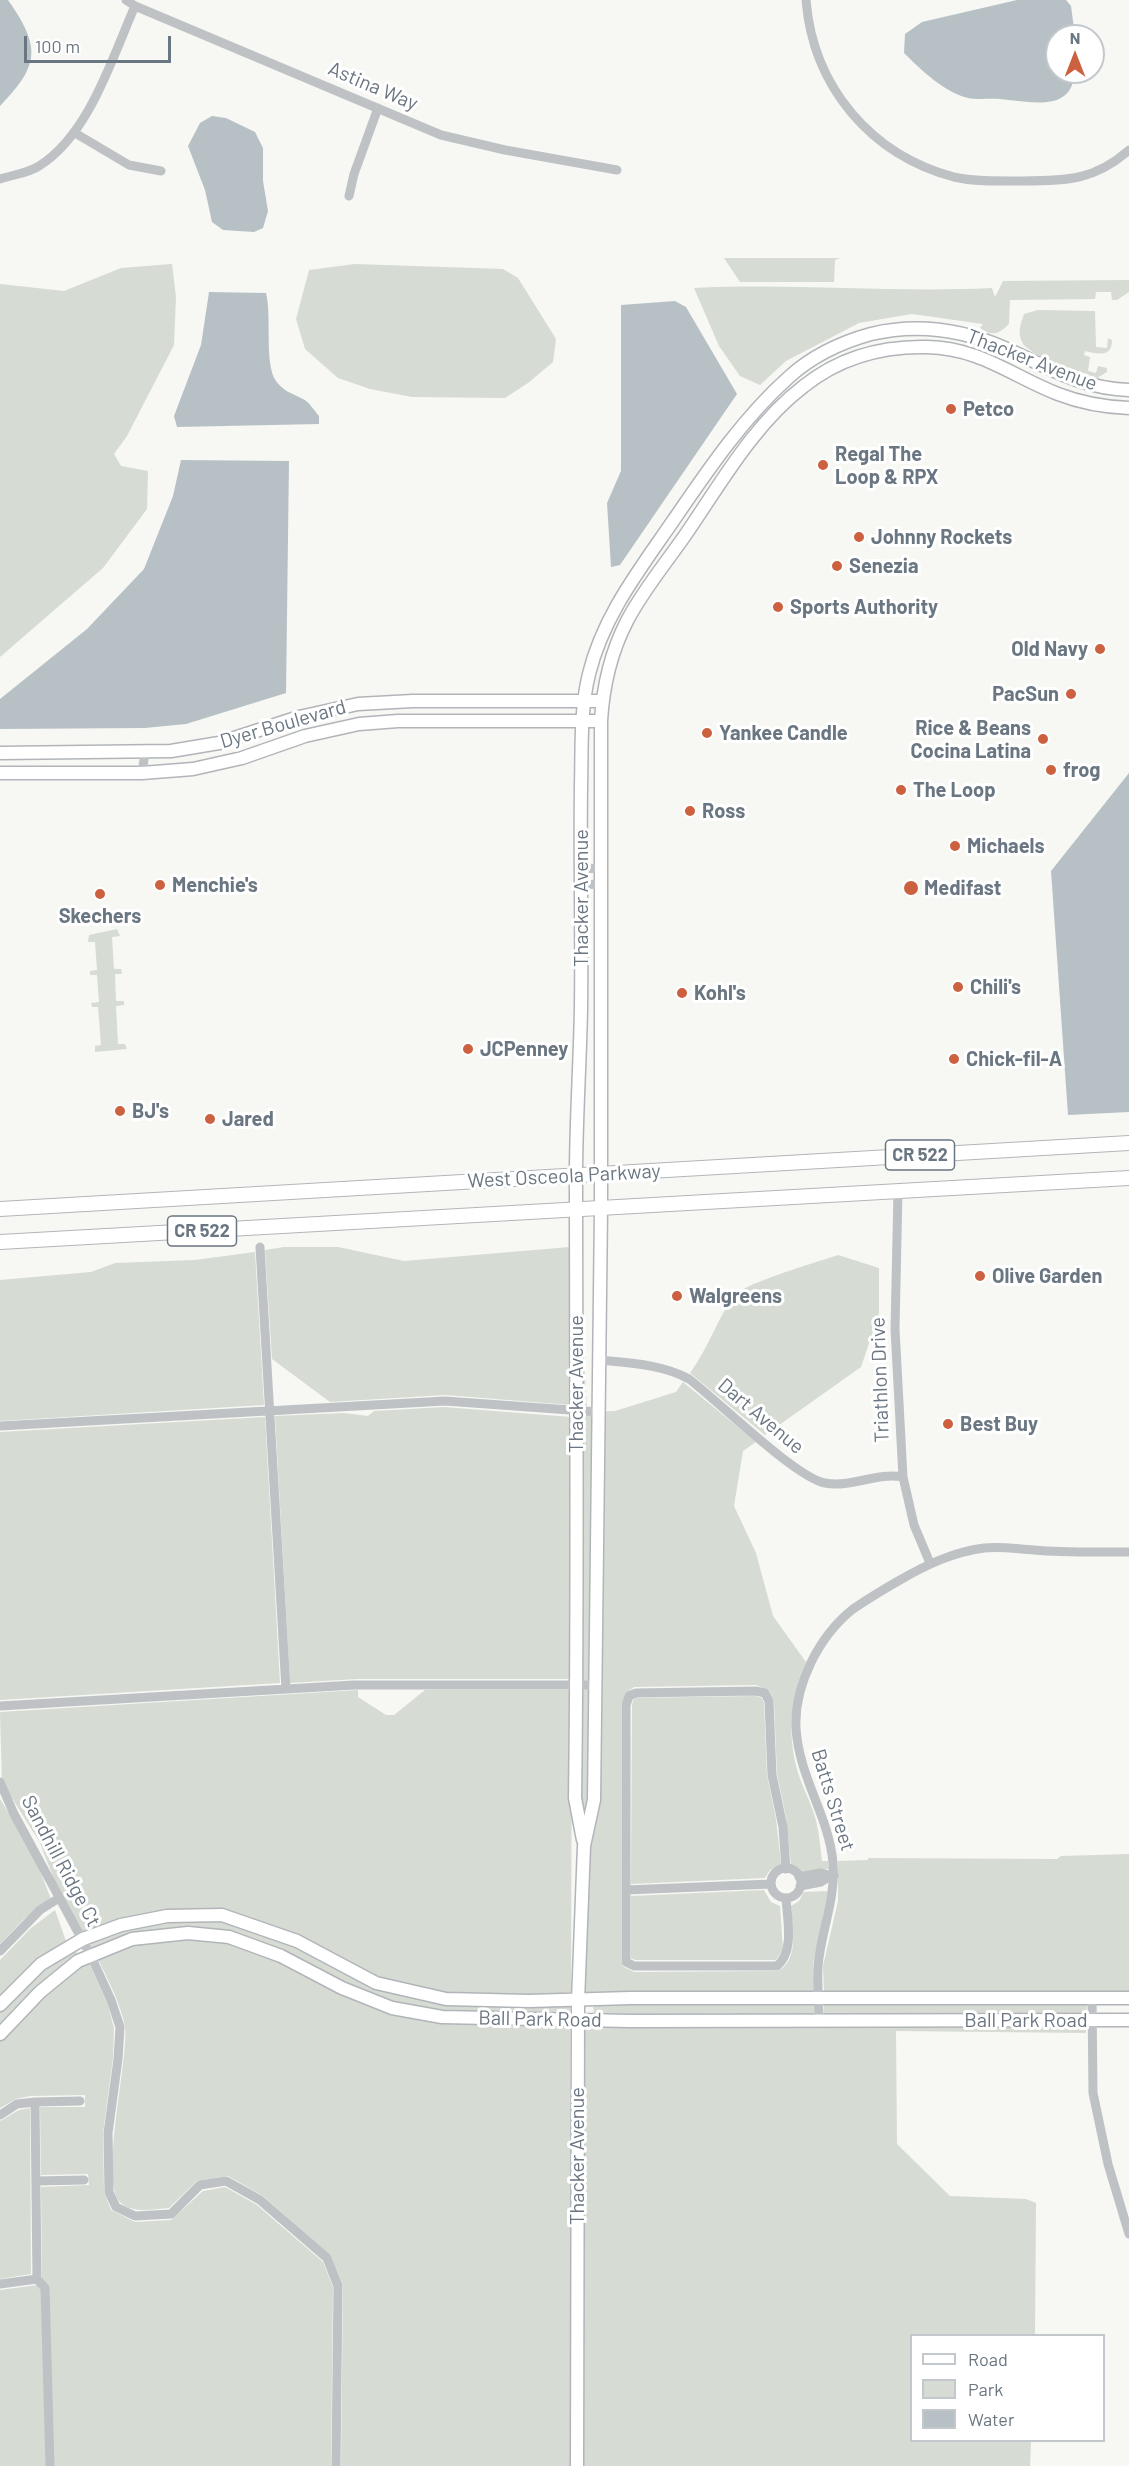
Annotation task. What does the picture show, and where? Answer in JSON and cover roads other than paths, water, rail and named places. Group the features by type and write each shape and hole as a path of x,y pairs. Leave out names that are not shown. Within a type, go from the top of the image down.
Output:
{"main road":[{"name":"West Osceola Parkway","path":"0,1209 1129,1143"},
{"name":"West Osceola Parkway","path":"0,1242 1129,1178"}],"street":[{"name":"Astina Way","path":"126,0 135,6 441,135 505,150 617,170"},
{"path":"806,0 807,14 824,73 854,118 889,147 919,166 957,178 1059,181 1090,175 1113,164 1129,150"},
{"path":"0,179 39,166 75,133 89,109 135,6"},
{"path":"349,196 354,174 378,108"},
{"path":"75,133 129,165 161,171"},
{"name":"Thacker Avenue","path":"584,1846 575,1798 577,1685 576,1175 581,1007 579,885 583,721 584,701 595,653 614,608 706,473 749,419 792,374 836,346 870,335 925,328 956,332 984,339 1073,380 1129,391"},
{"name":"Thacker Avenue","path":"577,2466 577,2020 584,1846 594,1800 601,1209 601,721 602,701 612,658 627,622 763,423 804,386 846,361 877,350 902,347 950,350 973,355 1009,369 1056,393 1093,404 1129,408"},
{"path":"1009,369 1010,350"},
{"path":"1113,407 1118,397 1129,391"},
{"path":"645,562 660,572"},
{"name":"Dyer Boulevard","path":"0,753 171,751 219,743 299,717 358,704 413,701 602,701"},
{"path":"358,704 359,724"},
{"name":"Dyer Boulevard","path":"0,773 171,772 242,758 305,736 359,724 398,721 601,721"},
{"path":"142,773 145,753"},
{"path":"580,869 601,868"},
{"path":"579,885 601,884"},
{"name":"Triathlon Drive","path":"898,1191 895,1329 903,1477 914,1525 930,1563"},
{"path":"260,1247 286,1689"},
{"name":"Dart Avenue","path":"598,1359 659,1368 676,1372 689,1379 800,1472 821,1483 841,1484 894,1476 903,1477"},
{"path":"0,1426 445,1401 598,1412"},
{"path":"576,1535 596,1535"},
{"name":"Batts Street","path":"819,2021 818,1966 832,1900 832,1850 804,1775 798,1750 796,1726 798,1702 804,1678 816,1654 833,1630 852,1610 930,1563 955,1554 984,1548 1012,1547 1033,1550 1129,1552"},
{"path":"0,1706 354,1685 594,1685"},
{"path":"786,1869 783,1827 772,1775 769,1701 765,1693 756,1691 636,1693 630,1696 626,1705 626,1962 634,1966 777,1966 784,1961 788,1950 786,1898"},
{"name":"Sandhill Ridge Ct","path":"0,1782 14,1814 91,1956 111,2000 120,2027 108,2133 109,2192 116,2207 135,2216 171,2214 200,2185 226,2181 260,2200 327,2258 338,2286 336,2466"},
{"path":"786,1898 774,1892 771,1884 775,1873 786,1869 791,1870 800,1881"},
{"path":"800,1881 820,1873 831,1876"},
{"path":"786,1898 797,1893 800,1881"},
{"path":"626,1890 771,1884"},
{"path":"0,1951 40,1910 59,1898"},
{"name":"Ball Park Road","path":"0,2005 40,1964 82,1939 121,1925 166,1916 222,1915 297,1941 376,1983 446,1999 578,2001 630,1998 1129,1998"},
{"name":"Ball Park Road","path":"0,2034 40,1992 78,1961 132,1939 188,1933 229,1937 281,1956 342,1988 392,2008 442,2017 577,2020 1129,2020"},
{"path":"1092,1998 1091,2072 1097,2115 1108,2164 1129,2234"},
{"path":"0,2115 17,2104 80,2101"},
{"path":"35,2102 36,2279 45,2288 48,2320 50,2466"},
{"path":"36,2181 84,2180"},
{"path":"0,2284 36,2279"}],"water":[{"path":"0,0 8,0 19,16 31,43 31,55 29,67 23,79 0,106"},
{"path":"1017,0 1066,0 1071,6 1073,24 1045,24 1045,84 1072,85 1058,100 1047,102 976,99 959,95 942,86 904,53 905,34 922,22"},
{"path":"212,116 226,118 255,132 263,148 263,181 268,211 263,228 254,232 223,230 212,222 205,190 188,146 200,123"},
{"path":"209,292 266,293 272,373 282,388 309,404 319,416 319,424 177,427 174,416 201,345"},
{"path":"675,301 686,307 737,394 620,565 611,567 607,503 621,471 621,305"},
{"path":"181,460 289,461 286,693 186,724 145,728 0,729 0,699 87,629 144,569 173,496"},
{"path":"1129,773 1129,1112 1068,1115 1051,871"}],"place":[{"name":"Petco","path":"951,409"},
{"name":"Regal The Loop & RPX","path":"823,465"},
{"name":"Johnny Rockets","path":"859,537"},
{"name":"Senezia","path":"837,566"},
{"name":"Sports Authority","path":"778,607"},
{"name":"Old Navy","path":"1100,649"},
{"name":"PacSun","path":"1071,694"},
{"name":"Yankee Candle","path":"707,733"},
{"name":"Rice & Beans Cocina Latina","path":"1043,739"},
{"name":"frog","path":"1051,770"},
{"name":"The Loop","path":"901,790"},
{"name":"Ross","path":"690,811"},
{"name":"Michaels","path":"955,846"},
{"name":"Menchie's","path":"160,885"},
{"name":"Medifast","path":"911,888"},
{"name":"Skechers","path":"100,894"},
{"name":"Chili's","path":"958,987"},
{"name":"Kohl's","path":"682,993"},
{"name":"JCPenney","path":"468,1049"},
{"name":"Chick-fil-A","path":"954,1059"},
{"name":"BJ's","path":"120,1111"},
{"name":"Jared","path":"210,1119"},
{"name":"Olive Garden","path":"980,1276"},
{"name":"Walgreens","path":"677,1296"},
{"name":"Best Buy","path":"948,1424"}]}
